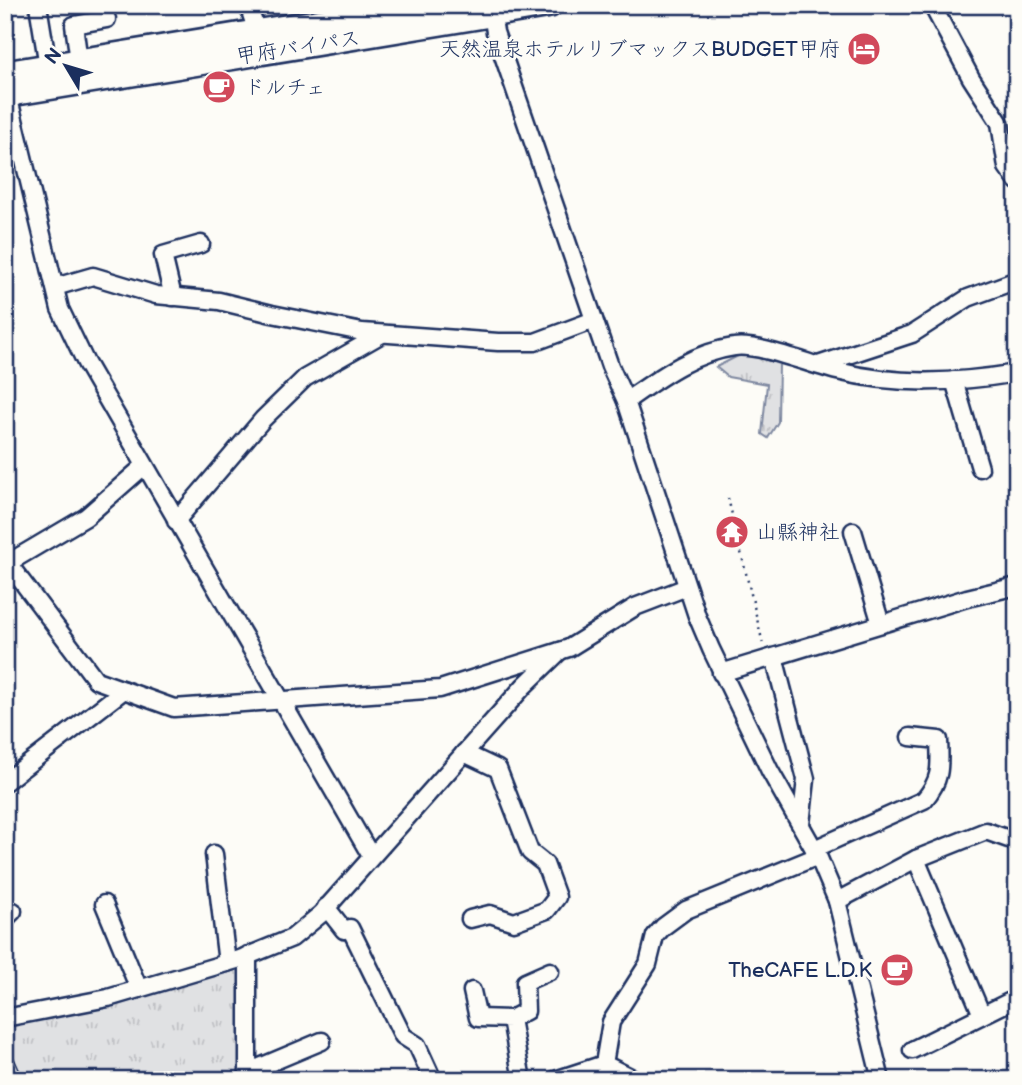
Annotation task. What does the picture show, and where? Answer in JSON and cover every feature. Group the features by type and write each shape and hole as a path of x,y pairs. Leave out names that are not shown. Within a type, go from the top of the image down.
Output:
{"highway":[{"name":"甲府バイパス","path":"6,88 48,66 420,5"},
{"name":"甲府バイパス","path":"6,88 491,10 550,5"}],"street":[{"path":"38,5 48,66"},
{"path":"248,5 257,32"},
{"path":"932,5 971,78 1000,122 1007,167 1017,181"},
{"path":"491,10 495,32 594,320 626,401 687,587 721,673 770,771 816,852 837,901 881,1080"},
{"path":"79,61 74,25 107,19"},
{"path":"6,88 60,309 86,363 144,466 371,856"},
{"path":"173,297 163,255 201,244"},
{"path":"55,286 93,276 156,295 219,301 362,332 498,342 535,342 594,320"},
{"path":"818,366 912,334 968,298 1017,280"},
{"path":"176,521 262,419 305,378 382,334"},
{"path":"626,401 671,369 736,346 772,352 880,380 920,383 1017,373"},
{"path":"954,380 980,468"},
{"path":"144,466 86,517 7,561 96,680 174,708 440,689 569,648 635,607 687,587"},
{"path":"853,531 881,624"},
{"path":"721,673 967,598 1017,586"},
{"path":"5,1018 108,998 248,956 292,938 327,907 524,686 560,651"},
{"path":"770,658 806,779 801,824"},
{"path":"5,782 124,690"},
{"path":"604,1064 611,1022 648,964 655,936 663,927 686,910 924,800 940,773 939,740 910,737"},
{"path":"464,753 498,769 530,852 544,864 557,897 547,910 514,922 490,914 470,919"},
{"path":"837,901 916,859 986,831 1017,842"},
{"path":"214,854 227,962"},
{"path":"916,859 982,1015"},
{"path":"104,904 139,989"},
{"path":"327,907 344,930 350,928 403,1036 416,1045 433,1080"},
{"path":"248,956 248,1076 322,1041"},
{"path":"471,991 478,1018 511,1019 526,1011 524,982 550,971"},
{"path":"912,1050 1017,998"},
{"path":"511,1019 522,1080"},
{"path":"5,1062 13,1080"},
{"path":"555,1080 604,1064 636,1080"}],"path":[{"path":"728,498 770,658"}],"green space":[{"path":"744,353 779,364 778,422 768,438 762,434 767,384 728,377 716,367"},
{"path":"245,959 245,1080 16,1080 5,1056 5,1020"}],"place":[{"name":"天然温泉ホテルリブマックスBUDGET甲府","path":"864,49"},
{"name":"ドルチェ","path":"219,87"},
{"name":"山縣神社","path":"732,532"},
{"name":"TheCAFE L.D.K","path":"897,970"}]}
